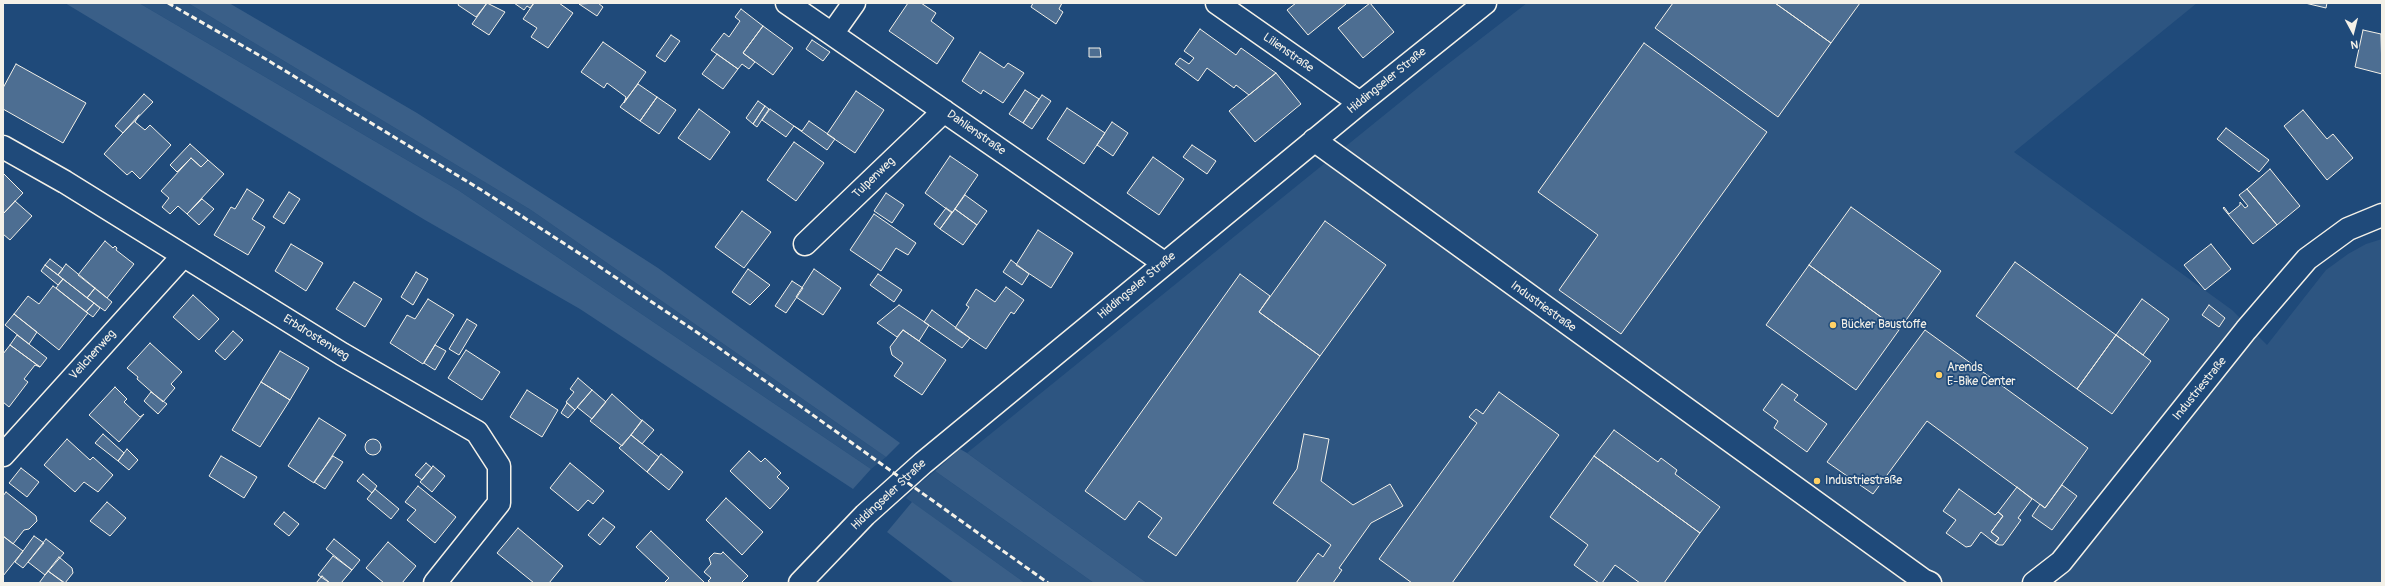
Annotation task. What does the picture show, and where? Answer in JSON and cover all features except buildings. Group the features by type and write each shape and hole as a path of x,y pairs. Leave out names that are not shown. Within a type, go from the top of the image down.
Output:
{"street":[{"name":"Dahlienstraße","path":"787,3 1164,263"},
{"path":"832,34 854,3"},
{"name":"Lilienstraße","path":"1217,3 1360,103"},
{"name":"Hiddingseler Straße","path":"800,583 864,515 923,463 1314,140 1485,3"},
{"name":"Tulpenweg","path":"805,244 944,111"},
{"name":"Industriestraße","path":"1314,140 1923,580 1930,583"},
{"name":"Erbdrostenweg","path":"3,147 65,182 342,354 477,432 499,466 499,503 435,583"},
{"name":"Industriestraße","path":"2034,583 2061,562 2246,330 2307,259 2348,229 2382,215"},
{"name":"Veilchenweg","path":"3,455 183,256"}],"shaded area":[{"path":"65,3 139,3 458,190 871,469 853,489 580,309 425,220"},
{"path":"139,3 188,3 531,210 886,457 871,469 458,190"},
{"path":"188,3 229,3 417,113 658,268 900,443 886,457 531,210"},
{"path":"1527,3 2197,3 2014,152 2232,310 2267,345 2326,270 2348,254 2366,244 2382,239 2382,583 1147,583 967,453 1435,74"},
{"path":"960,449 1147,583 1094,583 935,471"},
{"path":"935,471 1094,583 1025,583 906,498 918,485"},
{"path":"912,502 1025,583 954,583 887,532"}],"railway":[{"path":"168,3 264,58 483,191 588,259 698,333 1048,583"}],"place":[{"name":"Bücker Baustoffe","path":"1833,325"},
{"name":"Arends E-Bike Center","path":"1939,375"},
{"name":"Industriestraße","path":"1817,481"}]}
